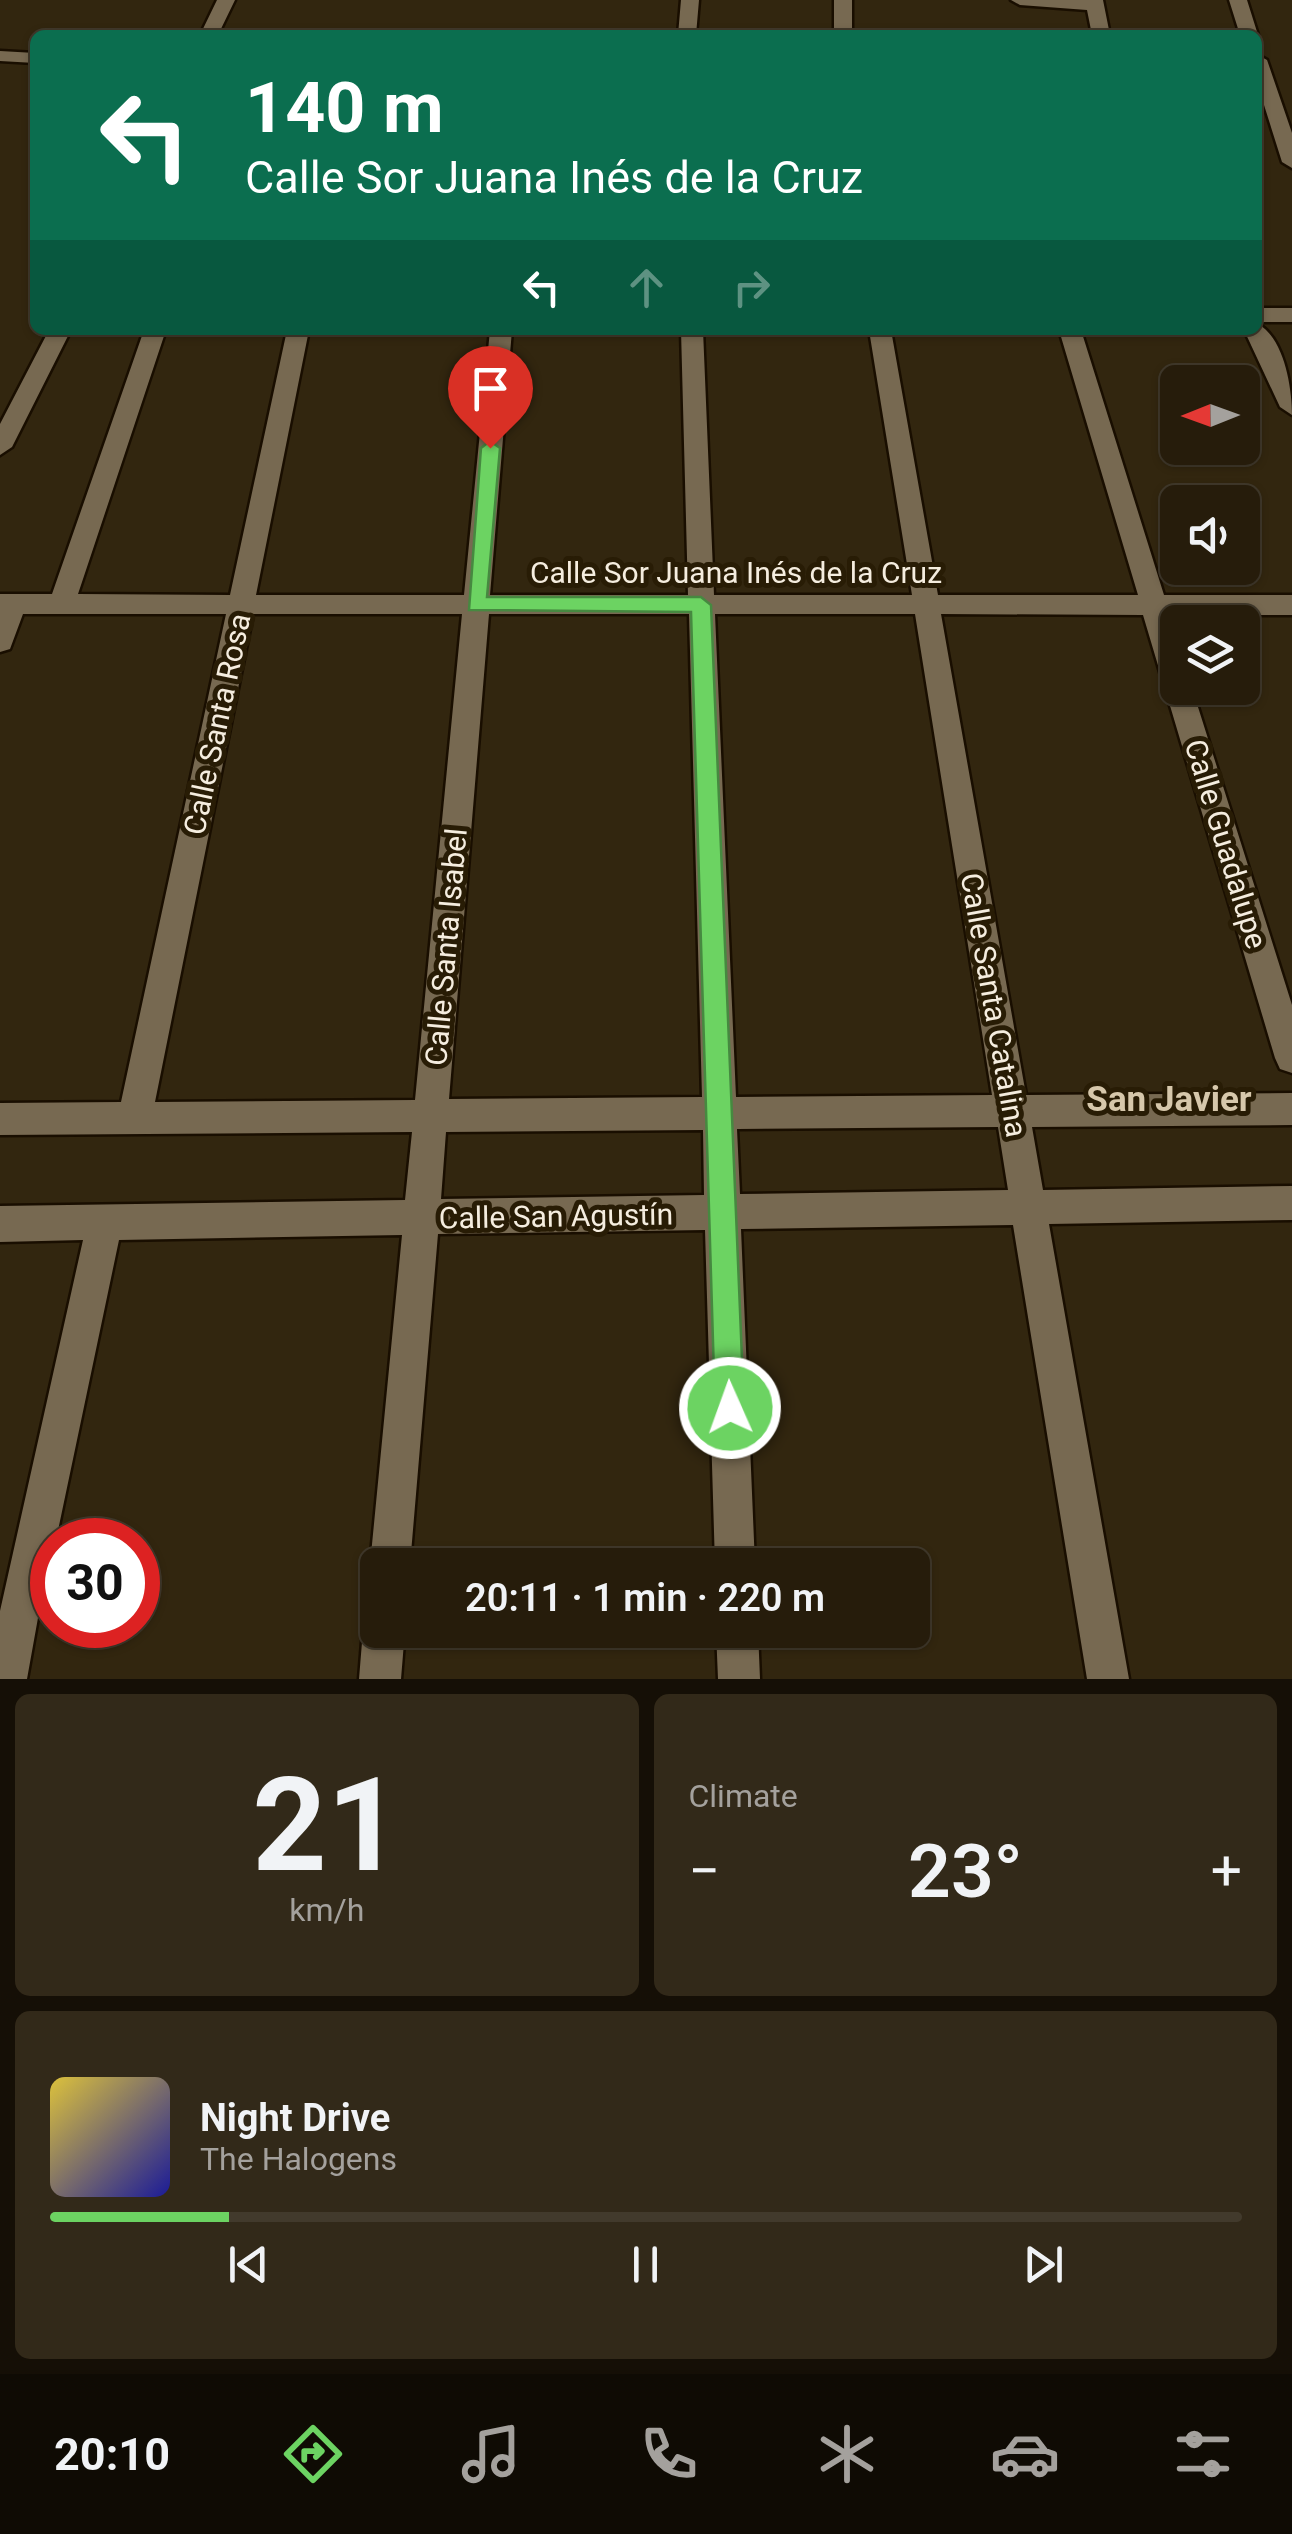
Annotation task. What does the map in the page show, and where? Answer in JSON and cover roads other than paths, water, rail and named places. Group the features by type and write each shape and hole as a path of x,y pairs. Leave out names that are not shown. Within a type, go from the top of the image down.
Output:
{"street":[{"path":"211,30 226,0"},
{"path":"687,30 690,0"},
{"path":"843,0 843,30"},
{"path":"1020,0 1095,2 1100,30"},
{"path":"1238,0 1247,30"},
{"path":"0,56 30,58"},
{"path":"1262,72 1292,162"},
{"path":"1262,315 1292,315"},
{"path":"0,447 57,335"},
{"path":"62,604 153,335"},
{"name":"Calle Santa Rosa","path":"136,1118 297,335"},
{"name":"Calle Santa Isabel","path":"392,1548 501,335"},
{"path":"692,335 734,1548"},
{"name":"Calle Santa Catalina","path":"881,335 1108,1679"},
{"name":"Calle Guadalupe","path":"1072,335 1160,628"},
{"path":"1257,335 1292,407"},
{"path":"0,642 6,604"},
{"name":"Calle Sor Juana Inés de la Cruz","path":"6,604 1292,605"},
{"name":"Calle Guadalupe","path":"1184,705 1292,1058"},
{"path":"0,1118 430,1119 1292,1110"},
{"name":"Calle San Agustín","path":"0,1224 1292,1203"},
{"path":"6,1679 105,1223"},
{"path":"380,1679 383,1648"},
{"path":"738,1648 739,1679"}],"district":[{"name":"San Javier","path":"1169,1099"}]}
